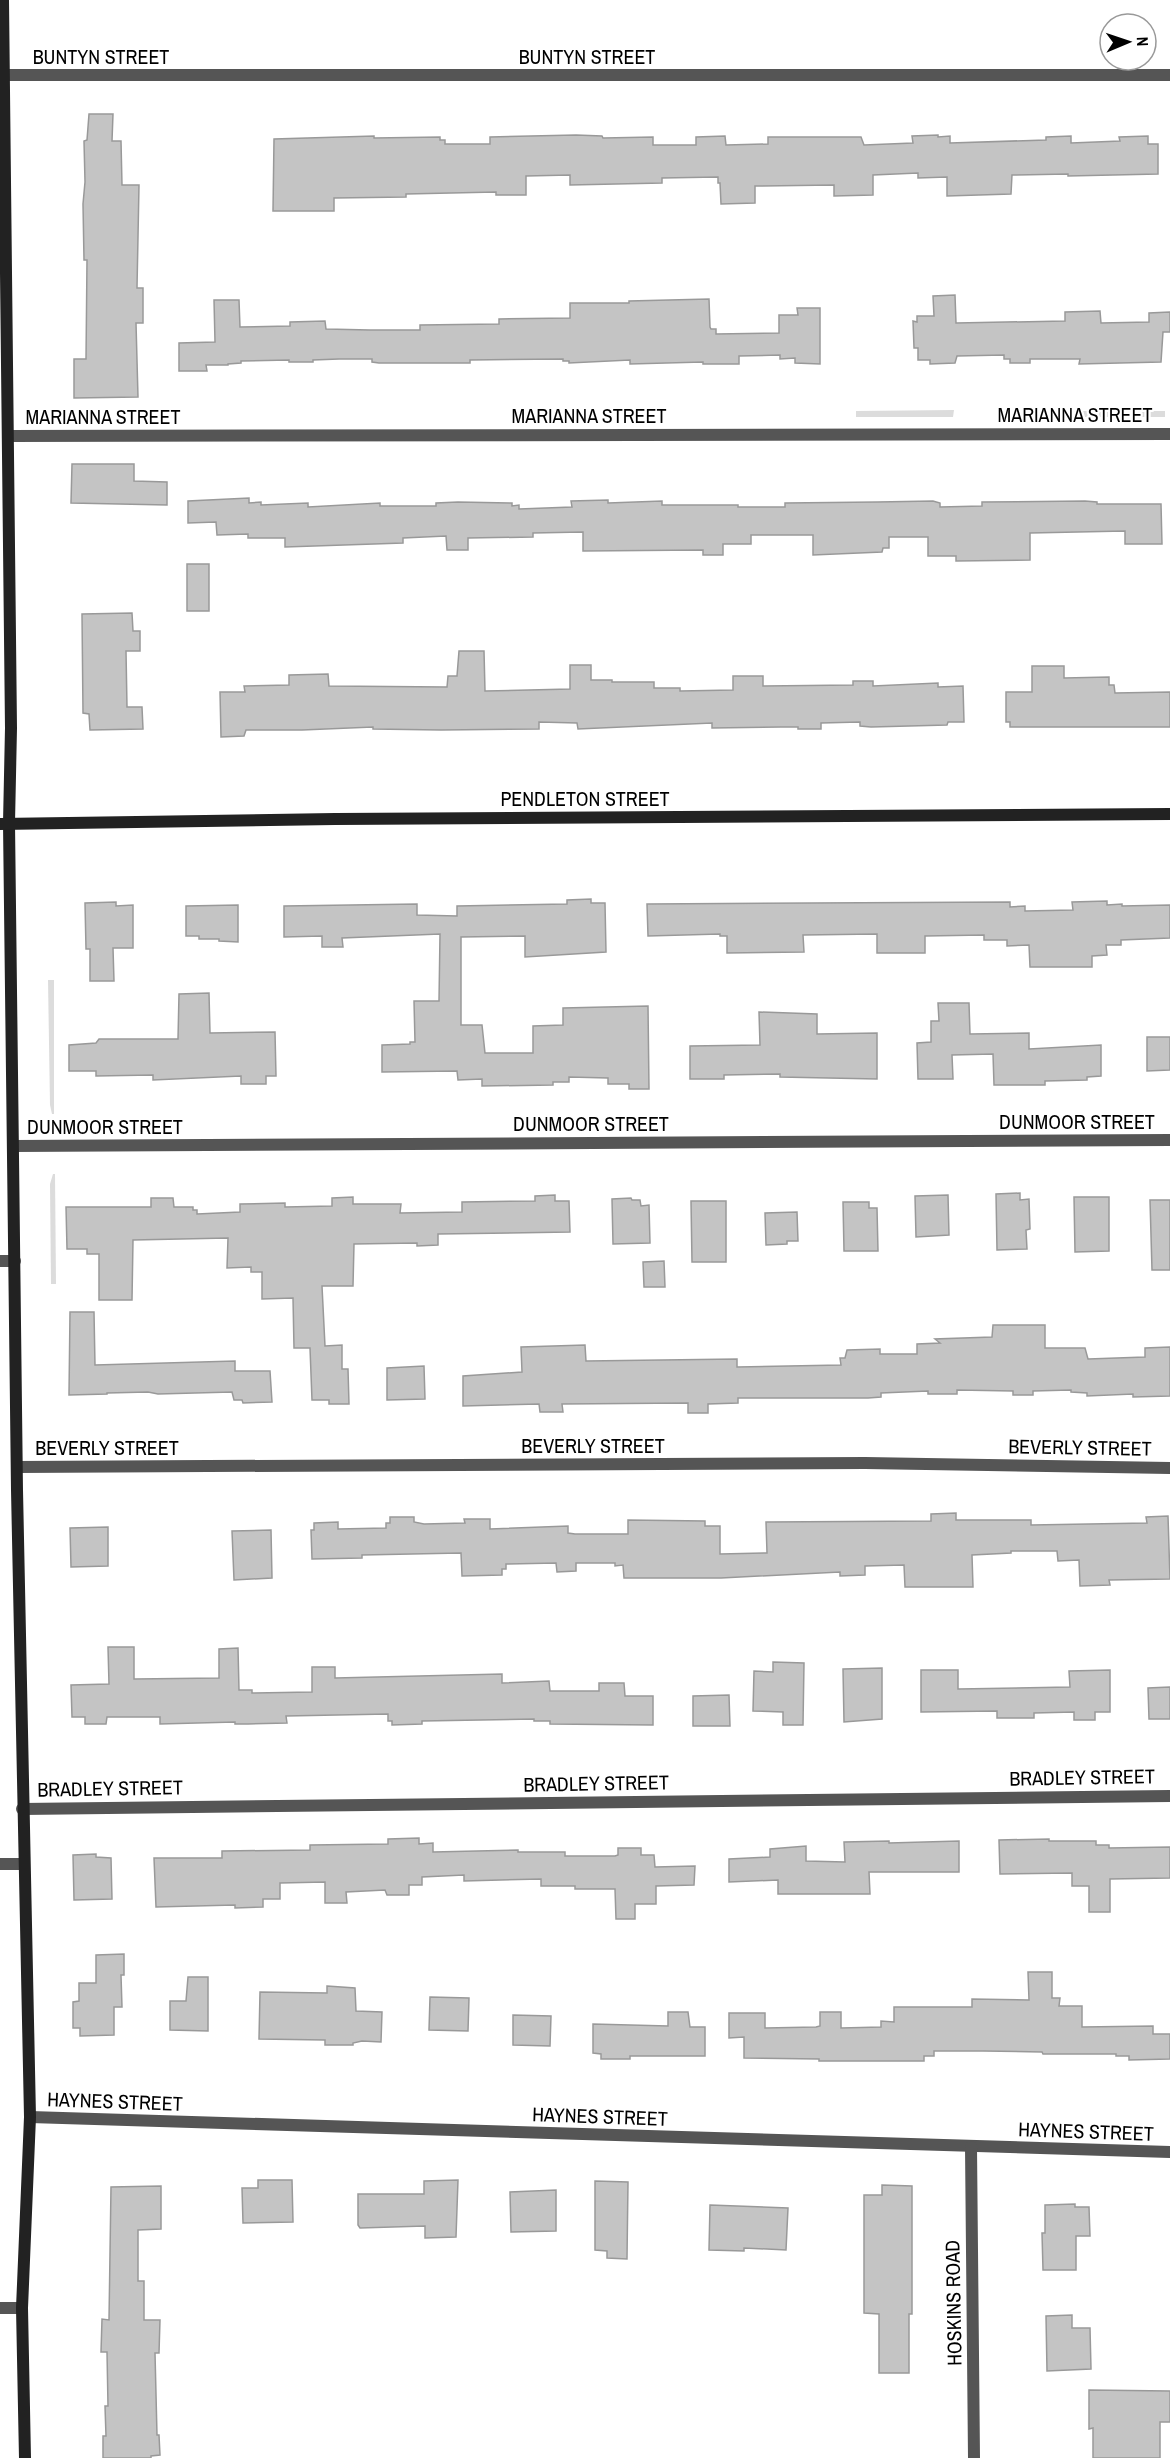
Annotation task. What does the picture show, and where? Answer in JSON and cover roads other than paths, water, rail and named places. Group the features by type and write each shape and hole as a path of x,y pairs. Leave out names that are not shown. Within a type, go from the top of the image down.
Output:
{"main road":[{"path":"3,0 11,728 4,824 13,1146 22,1809 30,2117 22,2308 25,2458"},
{"name":"PENDLETON STREET","path":"4,824 335,819 1170,814"}],"street":[{"name":"BUNTYN STREET","path":"4,75 1170,75"},
{"name":"MARIANNA STREET","path":"9,436 1170,434"},
{"name":"DUNMOOR STREET","path":"13,1146 1170,1140"},
{"path":"0,1261 15,1261"},
{"name":"BEVERLY STREET","path":"17,1467 865,1463 1170,1468"},
{"name":"BRADLEY STREET","path":"22,1809 1170,1796"},
{"path":"0,1864 23,1864"},
{"name":"HAYNES STREET","path":"30,2117 1170,2152"},
{"name":"HOSKINS ROAD","path":"971,2147 974,2458"},
{"path":"0,2308 22,2308"}]}
